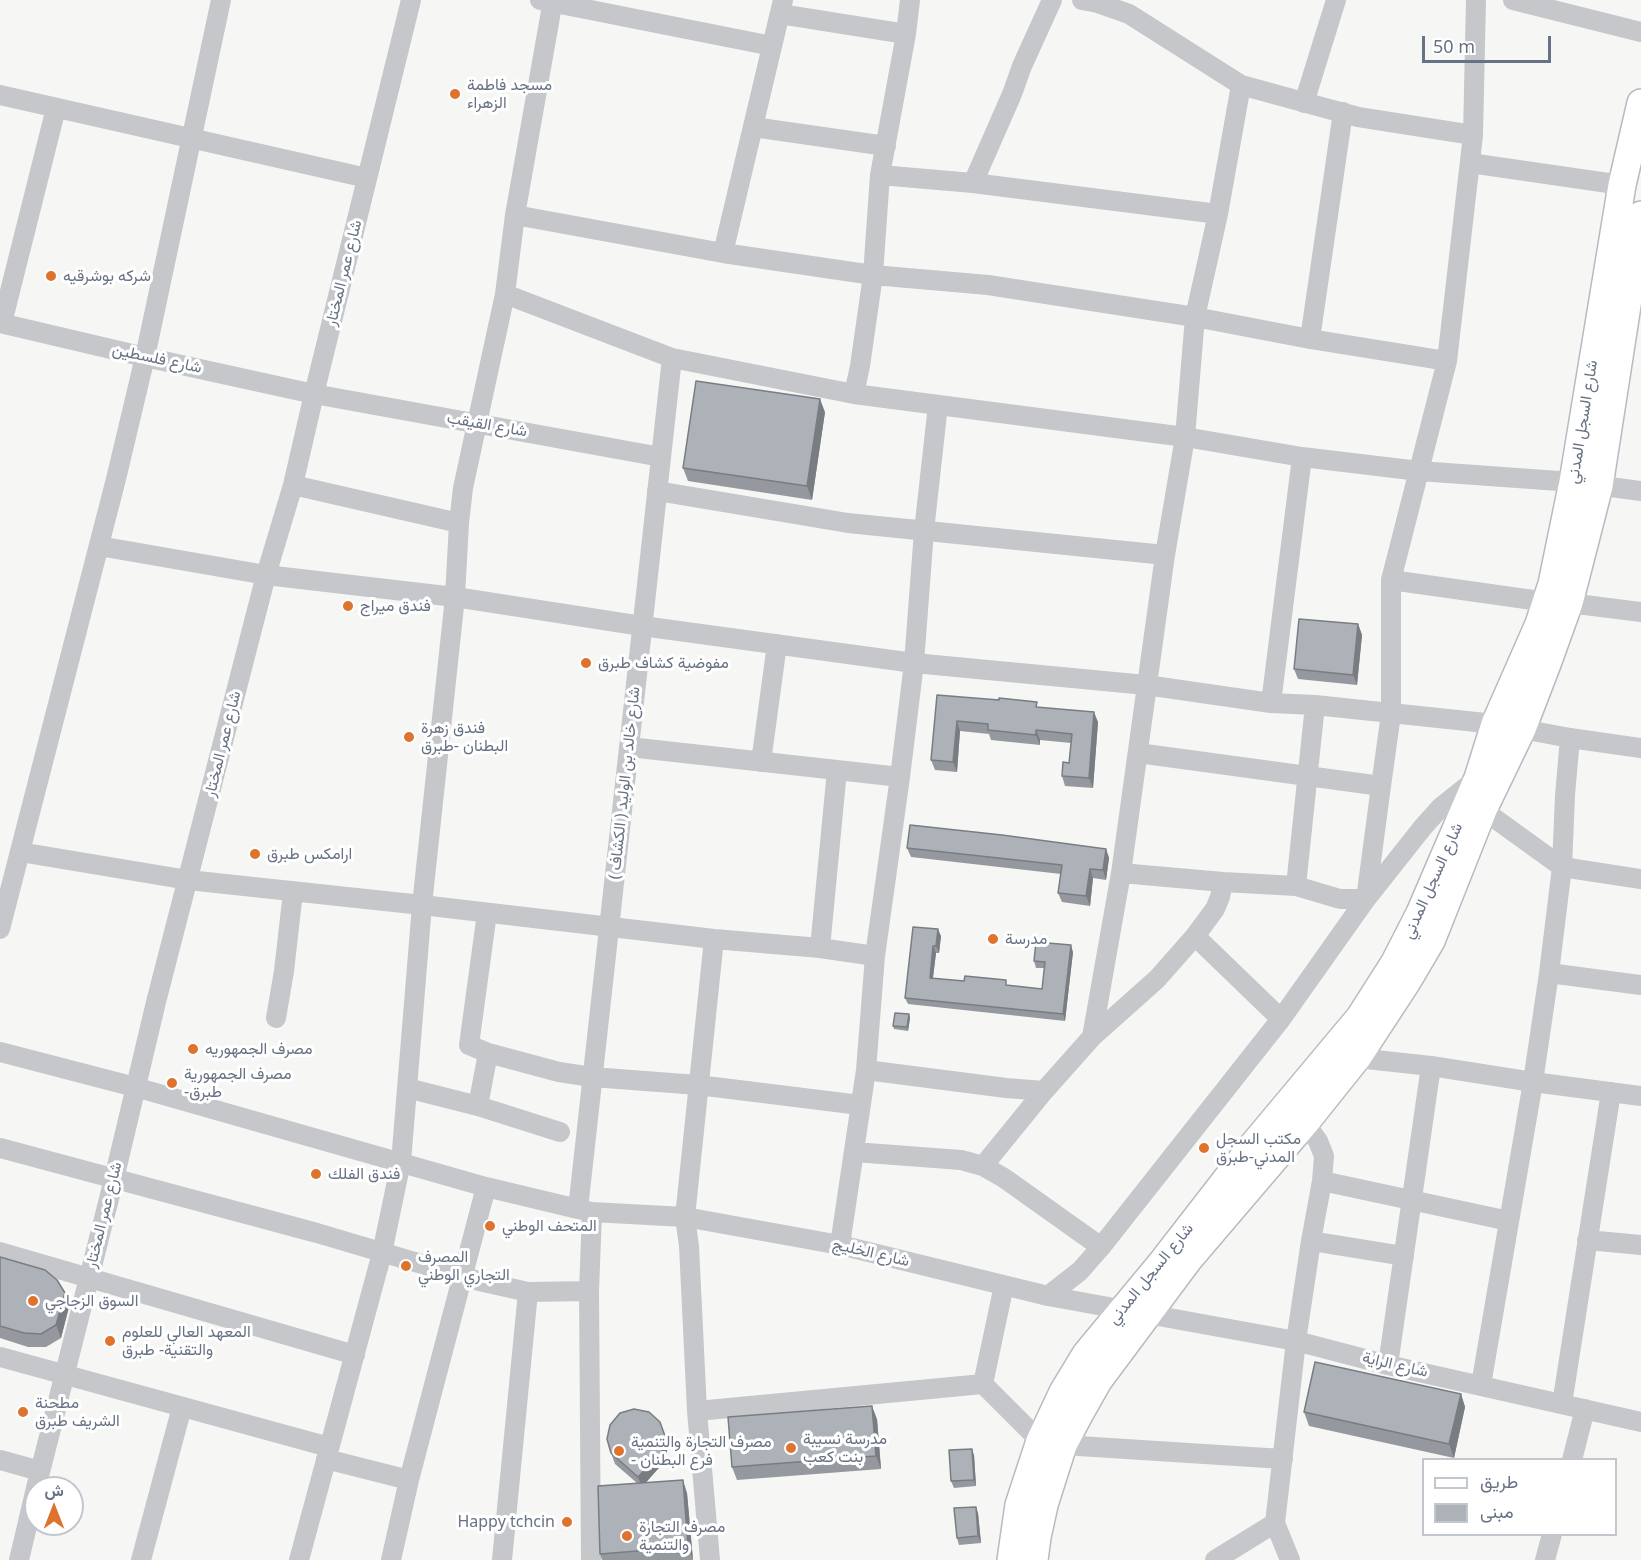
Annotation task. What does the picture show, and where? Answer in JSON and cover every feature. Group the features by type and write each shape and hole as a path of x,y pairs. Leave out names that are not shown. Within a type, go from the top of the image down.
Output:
{"street":[{"path":"0,929 99,546 145,357 221,0"},
{"name":"شارع عمر المختار","path":"39,1476 266,575 293,486 411,0"},
{"path":"854,394 873,275 880,175 906,34 910,0"},
{"path":"973,183 1052,0"},
{"path":"1082,0 1131,7 1241,85 1358,117 1473,135"},
{"path":"1304,103 1335,0"},
{"path":"1366,899 1391,714 1391,580 1447,361 1473,135 1476,0"},
{"path":"1513,0 1641,32"},
{"path":"299,1560 382,1253 401,1162 422,905 455,597 463,488 505,294 548,1 772,46"},
{"path":"723,253 781,7 906,34"},
{"path":"1092,1037 1121,873 1165,555 1185,437 1195,317 1218,214 1241,85"},
{"path":"0,96 367,178"},
{"name":"شارع السجل المدني","path":"1586,484 1622,185 1641,103"},
{"path":"1,323 56,108"},
{"path":"1310,339 1343,112"},
{"path":"753,127 886,146"},
{"path":"1470,163 1622,185"},
{"path":"880,175 973,183 1218,214"},
{"path":"515,215 723,253 873,275 988,285 1195,317 1310,339 1447,361"},
{"name":"شارع السجل المدني","path":"1034,1560 1044,1505 1051,1443 1063,1392 1086,1354 1134,1312 1188,1259 1305,1123 1356,1058 1431,941 1483,810 1522,729 1558,602 1586,484 1641,215"},
{"path":"505,294 672,358 854,394 1185,437 1302,457 1419,471 1586,484 1641,491"},
{"name":"شارع فلسطين","path":"1,323 314,394"},
{"name":"شارع خالد بن الوليد ( الكشاف )","path":"591,1560 589,1291 585,1211 592,1077 672,358"},
{"name":"شارع القيقب","path":"314,394 661,457"},
{"path":"840,1245 866,1070 875,956 914,663 924,531 938,405"},
{"path":"1270,703 1302,457"},
{"path":"293,486 459,523"},
{"path":"657,491 848,523 1165,555"},
{"path":"99,546 266,575 455,597 642,626 914,663 1146,685 1270,703 1314,705 1496,724 1641,748"},
{"path":"1391,580 1641,612"},
{"name":"شارع السجل المدني","path":"1134,1312 1163,1261 1253,1145 1360,1017 1405,945 1478,778 1496,724 1529,649 1558,602"},
{"path":"761,762 777,644"},
{"path":"1296,886 1314,705"},
{"path":"1480,1385 1533,1082 1549,973 1562,867 1570,738"},
{"path":"629,747 900,777"},
{"path":"1138,753 1381,786"},
{"path":"820,948 837,770"},
{"path":"1048,1296 1080,1271 1101,1247 1281,1019 1366,899 1423,826 1440,807 1478,778"},
{"path":"1483,810 1562,867 1641,879"},
{"path":"20,852 188,880 714,939 820,948 875,956"},
{"path":"1121,873 1296,886 1340,898 1366,899"},
{"path":"983,1166 1044,1091 1092,1037 1156,979 1195,936 1215,909 1223,882"},
{"path":"276,1018 293,892"},
{"path":"488,913 469,1045 488,1053 559,1072 592,1077 698,1085 860,1105"},
{"path":"1195,936 1281,1019"},
{"path":"710,1560 697,1411 689,1246 685,1217 714,939"},
{"path":"1549,973 1641,986"},
{"name":"شارع الخليج","path":"0,1052 135,1087 486,1187 585,1211 685,1217 840,1245 1048,1296 1134,1312"},
{"path":"478,1106 488,1053"},
{"path":"1356,1058 1431,1066 1641,1096"},
{"path":"1388,1365 1431,1066"},
{"path":"866,1070 1044,1091"},
{"path":"407,1088 478,1106 560,1132"},
{"path":"1562,1404 1611,1092"},
{"path":"1290,1560 1275,1523 1296,1341 1324,1156 1318,1141 1305,1123"},
{"path":"0,1148 317,1233 479,1281 528,1292 589,1291"},
{"path":"854,1152 961,1160 983,1166 1004,1178 1101,1247"},
{"path":"1322,1181 1509,1221"},
{"path":"391,1560 409,1480 486,1187"},
{"path":"1587,1240 1641,1245"},
{"path":"1311,1241 1404,1256"},
{"path":"0,1252 355,1355"},
{"path":"983,1384 1004,1285"},
{"path":"502,1560 528,1292"},
{"name":"شارع الراية","path":"1134,1312 1296,1341 1388,1365 1641,1422"},
{"path":"0,1357 183,1407 409,1480"},
{"path":"697,1411 983,1384 1051,1443 1282,1459"},
{"path":"141,1560 183,1407"},
{"path":"1573,1458 1585,1409"},
{"name":"شارع السجل المدني","path":"1011,1560 1019,1505 1051,1443"},
{"path":"0,1460 27,1476"},
{"path":"1215,1560 1275,1523"},
{"name":"شارع عمر المختار","path":"19,1560 25,1536"},
{"path":"1545,1560 1551,1536"}],"building":[{"path":"696,381 820,399 807,486 683,468"},
{"path":"1299,619 1358,624 1353,675 1294,669"},
{"path":"937,695 1037,702 1036,707 1094,712 1089,778 1062,776 1063,762 1069,763 1072,734 1036,730 1036,735 988,730 988,724 957,721 953,762 931,760"},
{"path":"910,825 1106,849 1103,870 1090,869 1086,896 1058,893 1062,865 907,848"},
{"path":"913,927 938,929 936,946 933,946 930,978 964,981 965,976 1006,980 1006,985 1042,989 1045,962 1034,961 1036,942 1071,945 1063,1014 905,998"},
{"path":"895,1013 909,1014 907,1027 893,1026"},
{"name":"السوق الزجاجي","path":"0,1257 45,1270 57,1280 65,1293 56,1325 41,1334 24,1333 0,1326"},
{"path":"1315,1362 1461,1394 1449,1444 1304,1412"},
{"path":"872,1406 876,1456 732,1467 728,1417"},
{"path":"634,1409 649,1412 660,1422 665,1436 662,1451 638,1477 611,1453 607,1439 610,1425 620,1413"},
{"path":"972,1449 974,1480 951,1481 949,1450"},
{"path":"683,1480 688,1547 600,1554 598,1486"},
{"path":"976,1507 978,1536 957,1538 954,1508"}],"place":[{"name":"مسجد فاطمة الزهراء","path":"455,94"},
{"name":"شركه بوشرقيه","path":"51,276"},
{"name":"فندق ميراج","path":"348,606"},
{"name":"مفوضية كشاف طبرق","path":"586,663"},
{"name":"فندق زهرة البطنان -طبرق","path":"409,737"},
{"name":"ارامكس طبرق","path":"255,854"},
{"name":"مدرسة","path":"993,939"},
{"name":"مصرف الجمهوريه","path":"193,1049"},
{"name":"مصرف الجمهورية -طبرق","path":"172,1083"},
{"name":"مكتب السجل المدني-طبرق","path":"1204,1148"},
{"name":"فندق الفلك","path":"316,1174"},
{"name":"المتحف الوطني","path":"490,1226"},
{"name":"المصرف التجاري الوطني","path":"406,1266"},
{"name":"السوق الزجاجي","path":"33,1301"},
{"name":"المعهد العالي للعلوم والتقنية- طبرق","path":"110,1341"},
{"name":"مطحنة الشريف طبرق","path":"23,1412"},
{"name":"مدرسة نسيبة بنت كعب","path":"791,1448"},
{"name":"مصرف التجارة والتنمية - فرع البطنان","path":"619,1451"},
{"name":"Happy tchcin","path":"567,1522"},
{"name":"مصرف التجارة والتنمية","path":"627,1536"}]}
